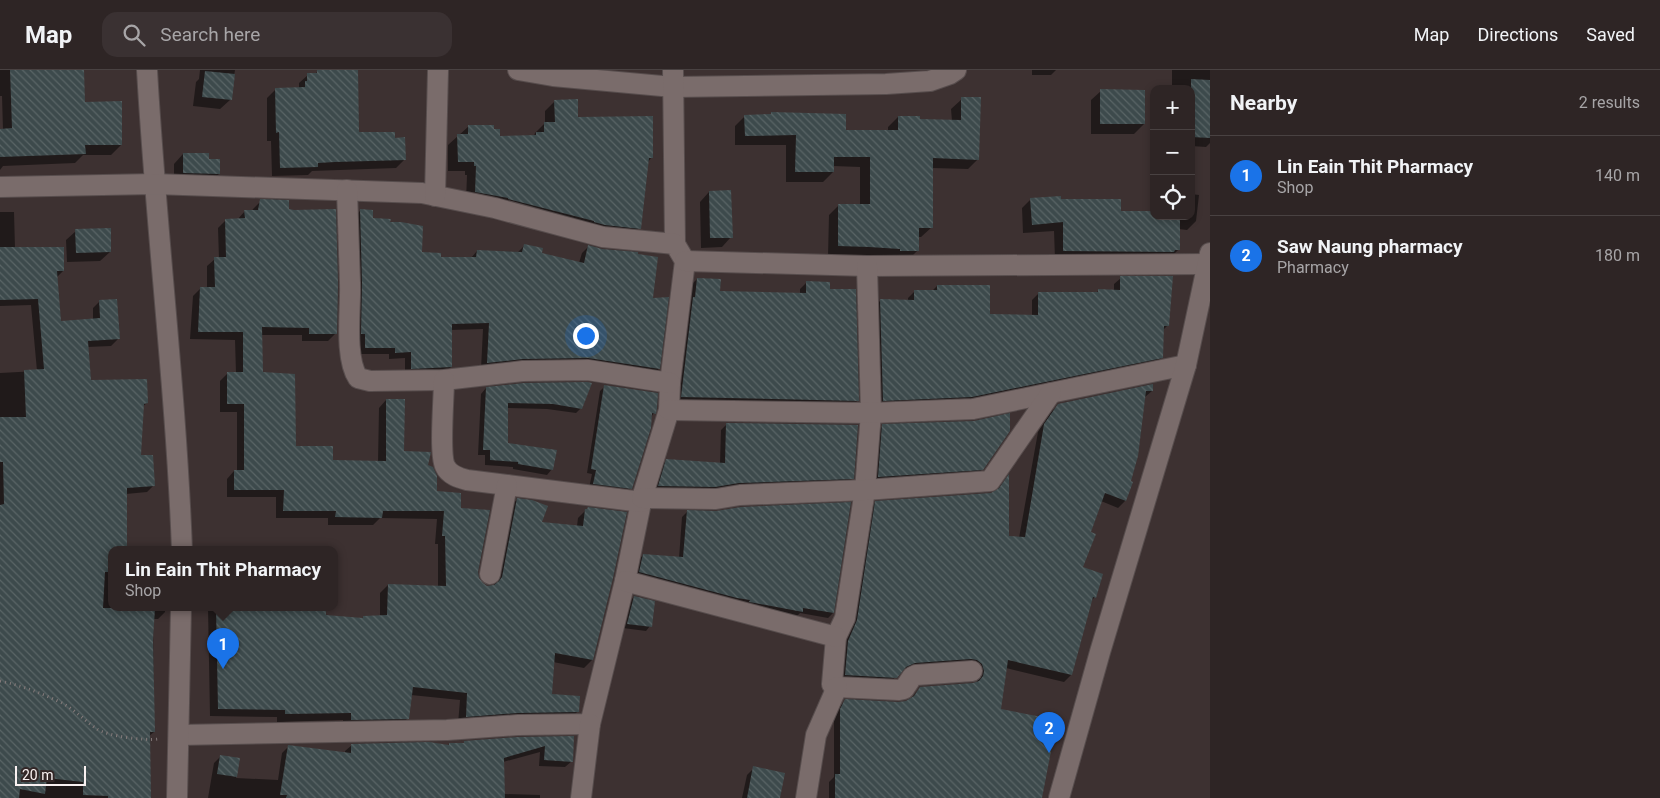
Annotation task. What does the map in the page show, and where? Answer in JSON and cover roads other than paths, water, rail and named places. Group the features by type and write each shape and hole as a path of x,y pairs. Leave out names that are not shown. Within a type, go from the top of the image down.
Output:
{"street":[{"path":"147,70 154,184 179,466 182,546"},
{"path":"435,196 438,70"},
{"path":"518,70 553,76 886,84 930,81 956,70"},
{"path":"580,798 590,724 625,581 642,500 669,410 680,252 673,78"},
{"path":"0,187 154,184 422,193 495,208 603,237 680,252 867,266 1209,260 1186,365 1100,652 1059,798"},
{"path":"347,190 350,338 353,370 358,378 370,381 444,380 522,371 588,370 670,383"},
{"path":"867,266 871,412 865,490 846,618 836,637 832,684 837,687 904,689 912,677 916,675 972,671"},
{"path":"669,410 871,412 973,409 1186,365"},
{"path":"444,380 442,450 444,466 450,473 468,480 642,500 716,499 740,495 865,490 990,481 1051,393"},
{"path":"490,574 507,485"},
{"path":"625,581 836,637"},
{"path":"177,798 181,611"},
{"path":"806,798 816,735 837,687"},
{"path":"179,735 447,730 518,725 590,724"}],"place":[{"name":"Lin Eain Thit Pharmacy","path":"223,669"},
{"name":"Saw Naung pharmacy","path":"1049,753"}]}
